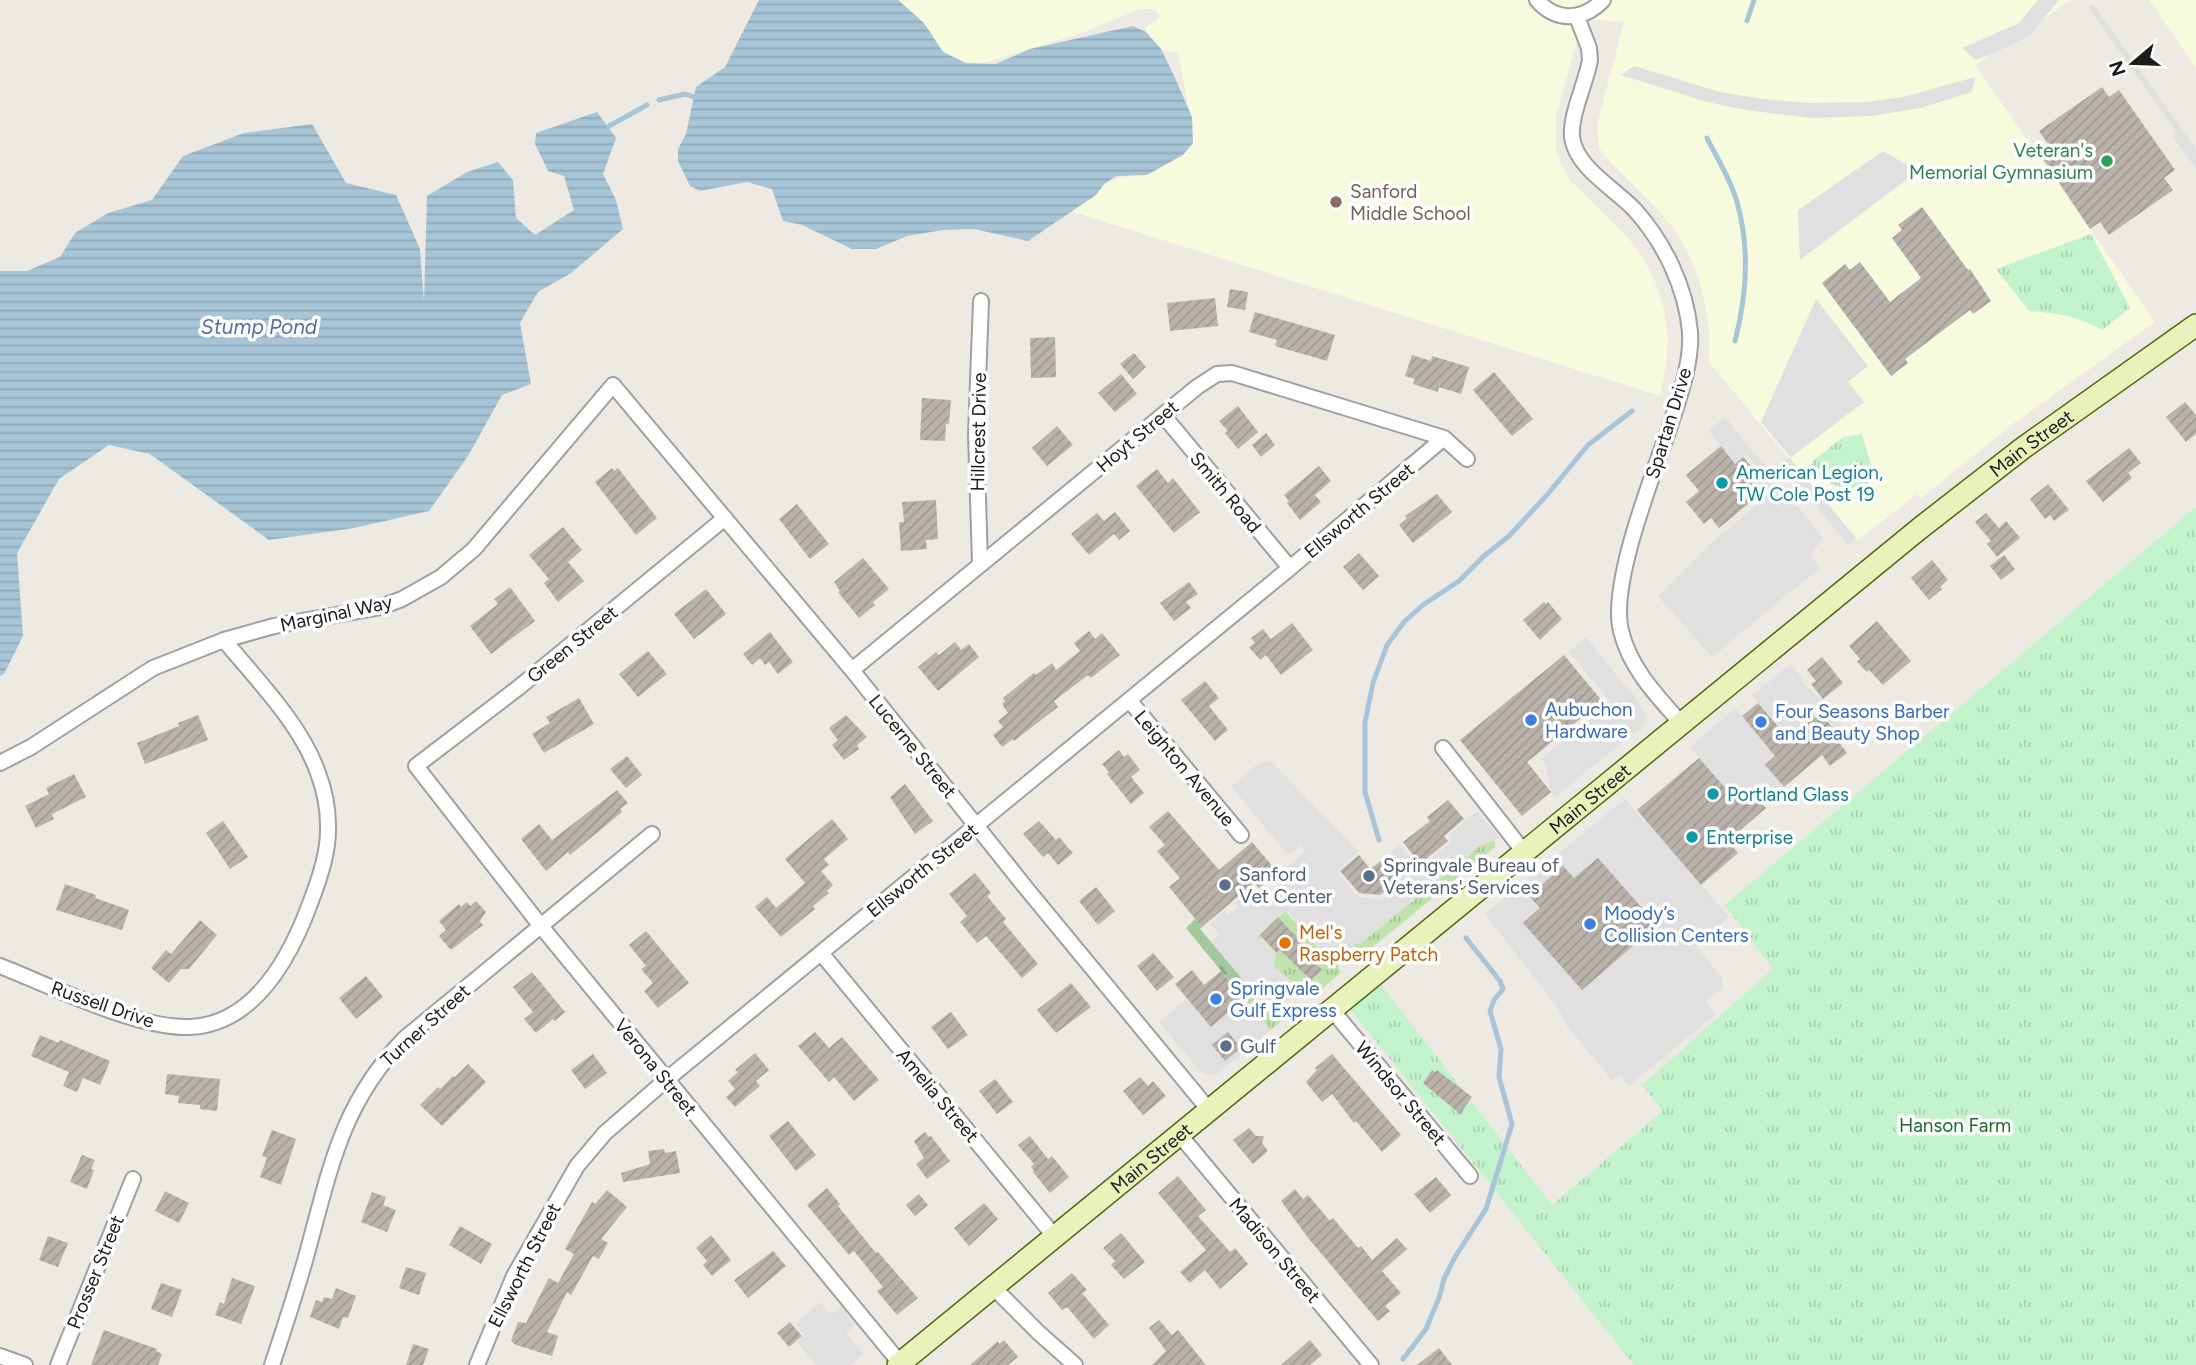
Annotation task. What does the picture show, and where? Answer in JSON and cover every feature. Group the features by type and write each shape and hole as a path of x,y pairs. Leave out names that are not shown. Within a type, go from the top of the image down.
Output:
{"main road":[{"name":"Main Street","path":"899,1364 1681,723 1998,467 2196,325"}],"street":[{"path":"1537,0 1555,15 1577,17 1596,8 1603,0"},
{"name":"Spartan Drive","path":"1577,17 1589,48 1590,60 1572,133 1576,150 1585,163 1633,208 1656,236 1674,270 1690,333 1689,352 1678,401 1624,571 1618,612 1620,631 1634,666 1681,723"},
{"name":"Hillcrest Drive","path":"979,563 976,434 981,302"},
{"name":"Hoyt Street","path":"852,670 979,563 1211,377 1232,373 1444,438 1467,459"},
{"name":"Lucerne Street","path":"613,385 852,670 1209,1110"},
{"name":"Marginal Way","path":"0,763 31,747 153,668 224,640 274,626 381,607 402,599 441,577 474,550 613,385"},
{"name":"Smith Road","path":"1163,415 1290,568"},
{"name":"Ellsworth Street","path":"477,1365 514,1276 578,1166 606,1133 666,1080 1290,568 1444,438"},
{"name":"Green Street","path":"416,766 519,688 725,518"},
{"name":"Russell Drive","path":"0,966 109,1009 174,1027 208,1026 223,1020 246,1006 280,968 300,930 323,864 328,825 326,804 318,772 303,741 224,640"},
{"name":"Leighton Avenue","path":"1129,700 1241,835"},
{"path":"1443,748 1524,852"},
{"name":"Verona Street","path":"416,766 540,925 899,1364"},
{"name":"Turner Street","path":"272,1365 294,1300 343,1128 380,1064 404,1039 652,834"},
{"name":"Amelia Street","path":"821,953 1055,1237"},
{"name":"Windsor Street","path":"1332,1010 1471,1176"},
{"name":"Madison Street","path":"1179,1134 1371,1365"},
{"name":"Prosser Street","path":"58,1365 133,1179"},
{"path":"993,1287 1039,1334 1075,1365"},
{"path":"0,1356 25,1365"}],"shaded area":[{"path":"892,0 2071,0 1975,65 2155,322 2017,421 1921,498 1917,494 1857,541 1709,362 1705,304 1698,276 1686,249 1656,207 1599,148 1597,125 1624,22 1583,19 1556,116 1556,148 1570,180 1629,239 1655,281 1664,309 1668,338 1660,396 1070,211 1091,193 1110,182 1147,172 1189,111 1178,52 1165,51 1147,39 1145,34 1147,26 1160,16 1156,9 1140,9 1082,33 970,67 951,58"},
{"path":"2038,0 2059,0 2031,34 1976,60 1962,48 2019,23"},
{"path":"2149,0 2196,0 2196,68"},
{"path":"2093,4 2196,149 2196,169 2173,137 2176,131 2088,7"},
{"path":"1634,66 1720,92 1809,103 1868,102 1903,97 1975,77 1972,92 1921,108 1871,116 1811,118 1707,102 1621,75"},
{"path":"1883,151 1918,171 1800,260 1798,210"},
{"path":"1816,299 1868,366 1848,382 1864,402 1790,458 1856,538 1848,545 1782,464 1790,457 1761,422"},
{"path":"1725,417 1823,538 1810,555 1820,568 1712,657 1658,596 1717,538 1764,499 1745,475 1756,466 1747,454 1735,464 1709,431"},
{"path":"1586,637 1641,705 1646,716 1643,726 1555,797 1551,792 1546,765 1541,759 1610,701 1569,652"},
{"path":"1791,664 1803,679 1801,681 1829,707 1842,725 1834,731 1822,712 1804,726 1797,749 1752,695"},
{"path":"1735,708 1775,756 1765,765 1784,787 1763,805 1748,788 1735,799 1690,747"},
{"path":"1271,761 1359,852 1337,871 1358,897 1382,900 1401,882 1383,859 1400,845 1419,868 1451,842 1450,833 1477,811 1500,838 1480,846 1360,944 1358,942 1332,963 1288,912 1282,912 1256,938 1262,938 1276,953 1274,967 1300,990 1271,1013 1211,942 1219,934 1210,924 1224,911 1229,915 1238,907 1235,903 1253,887 1259,895 1267,893 1284,879 1281,872 1305,851 1301,846 1288,855 1231,786 1258,764"},
{"path":"1625,799 1729,917 1697,947 1722,978 1722,989 1706,1002 1716,1014 1629,1086 1620,1075 1612,1080 1567,1026 1558,1008 1485,914"},
{"path":"1221,971 1271,1030 1219,1073 1208,1076 1201,1072 1159,1022"},
{"path":"820,1302 831,1314 841,1306 855,1324 846,1333 864,1354 850,1365 816,1365 797,1342 804,1335 795,1324"}],"green space":[{"path":"2091,234 2130,308 2102,330 2067,316 2029,311 1996,269"},
{"path":"1862,434 1871,465 1867,498 1815,477 1809,469 1814,460 1843,437"},
{"name":"Hanson Farm","path":"2196,507 2196,1365 1634,1365 1347,1005 1378,981 1552,1205 1663,1111 1642,1085 1773,969 1725,905"},
{"path":"1495,841 1495,847 1368,951 1353,946 1358,942 1360,944 1480,846"},
{"path":"1285,911 1332,963 1336,960 1341,973 1311,998 1274,967 1275,959 1262,939 1256,938"},
{"path":"1195,919 1202,927 1200,929 1253,991 1244,999 1186,928"},
{"path":"1253,991 1271,1012 1278,1007 1284,1007 1291,1013 1271,1030 1244,999"}],"water":[{"path":"759,0 898,0 924,23 943,52 966,63 996,64 1030,49 1133,26 1146,32 1161,49 1192,117 1193,143 1183,155 1147,175 1116,176 1104,184 1096,195 1028,241 974,229 943,230 907,236 876,249 852,249 802,225 783,221 772,189 747,182 700,191 690,186 678,161 678,149 686,134 696,87 725,67"},
{"name":"Stump Pond","path":"597,112 616,138 603,174 616,200 623,229 571,273 538,292 520,323 531,384 502,395 468,456 429,511 354,528 269,540 150,454 109,445 59,479 17,553 23,636 4,674 0,676 0,271 27,271 60,257 75,233 108,213 152,200 183,156 244,133 312,124 346,183 396,195 420,249 424,302 427,196 467,172 498,162 513,180 516,218 535,235 574,210 564,176 548,171 535,144 536,133"}],"building":[{"name":"Veteran's Memorial Gymnasium","path":"2102,87 2109,97 2119,90 2175,170 2164,178 2173,190 2109,235 2100,222 2090,229 2038,151 2048,144 2039,131"},
{"path":"1922,207 1991,301 1973,314 1970,310 1905,359 1908,363 1891,376 1822,283 1845,264 1850,270 1860,262 1890,302 1921,278 1892,238 1902,230 1898,225"},
{"path":"1230,289 1248,292 1245,310 1227,307"},
{"path":"1215,298 1218,326 1170,331 1167,303"},
{"path":"1255,312 1335,335 1327,361 1275,346 1277,340 1249,332"},
{"path":"1055,337 1056,377 1031,378 1030,338"},
{"path":"1134,353 1146,367 1133,379 1120,364"},
{"path":"1412,355 1431,361 1432,356 1469,367 1461,394 1439,387 1438,392 1413,384 1415,379 1405,376"},
{"path":"1494,372 1533,419 1512,436 1473,390"},
{"path":"1121,374 1137,394 1115,412 1098,393"},
{"path":"922,398 951,400 945,441 920,440"},
{"path":"2185,402 2196,415 2196,434 2186,442 2166,417"},
{"path":"1238,406 1258,432 1238,449 1219,421"},
{"path":"1057,426 1073,445 1047,466 1032,448"},
{"path":"1266,433 1275,445 1261,457 1252,445"},
{"name":"American Legion, TW Cole Post 19","path":"1721,446 1735,464 1743,457 1753,468 1745,475 1760,494 1719,528 1711,518 1704,524 1686,502 1699,491 1686,475"},
{"path":"2129,448 2141,463 2128,473 2132,478 2103,502 2086,481"},
{"path":"1319,466 1331,481 1315,495 1321,502 1300,520 1284,495"},
{"path":"612,468 614,471 618,468 657,518 636,535 595,482"},
{"path":"1157,469 1168,483 1173,478 1200,512 1174,533 1136,486"},
{"path":"2048,484 2069,510 2054,521 2050,515 2045,519 2030,499"},
{"path":"1437,494 1452,512 1413,543 1399,525 1407,518 1405,516"},
{"path":"936,500 938,539 926,540 927,549 901,551 899,522 904,522 902,502"},
{"path":"797,504 829,544 810,559 779,519"},
{"path":"1115,512 1130,531 1119,540 1114,534 1089,555 1071,534 1097,513 1104,521"},
{"path":"1986,513 1999,528 2006,521 2020,538 1997,557 1987,544 1991,541 1975,522"},
{"path":"563,527 582,550 568,562 584,581 558,602 544,583 549,579 529,555"},
{"path":"1359,553 1379,576 1363,590 1343,567"},
{"path":"2004,555 2015,569 2001,580 1990,566"},
{"path":"863,558 889,589 859,618 838,592 840,591 834,582"},
{"path":"1932,560 1948,580 1929,600 1911,578"},
{"path":"1189,582 1198,594 1186,602 1191,608 1174,621 1160,603"},
{"path":"510,587 535,621 491,654 470,626 498,604 494,599"},
{"path":"706,589 726,614 694,639 674,614"},
{"path":"1544,602 1548,602 1562,619 1540,640 1523,620"},
{"path":"1877,621 1911,661 1883,685 1857,662 1860,659 1849,646"},
{"path":"1292,623 1313,650 1281,675 1266,655 1260,660 1249,647 1255,643 1251,638 1263,629 1271,639"},
{"path":"1089,631 1095,639 1102,633 1120,655 1091,678 1088,675 1054,701 1058,707 1002,747 993,735 1003,727 998,721 1008,713 1002,704 1005,701 1003,698 1034,673 1036,675 1052,663 1056,670 1080,651 1074,643"},
{"path":"770,632 793,662 778,674 769,662 765,665 760,658 752,665 743,654"},
{"path":"955,642 961,650 969,644 979,657 938,691 918,667 936,652 939,655"},
{"path":"648,651 667,674 638,697 619,674"},
{"name":"Aubuchon Hardware","path":"1564,655 1602,701 1527,762 1551,792 1522,816 1460,740"},
{"path":"1822,657 1843,683 1823,699 1811,684 1816,681 1807,670"},
{"path":"1205,681 1219,698 1209,706 1228,730 1215,741 1181,700"},
{"path":"579,698 594,724 544,753 532,734 550,723 546,717"},
{"path":"1758,703 1788,738 1821,713 1838,735 1835,737 1847,753 1830,766 1822,755 1784,787 1765,765 1775,756 1742,716"},
{"path":"198,715 208,740 145,764 137,743"},
{"path":"846,715 867,737 857,745 859,749 844,760 832,745 838,740 829,728"},
{"path":"1119,750 1124,757 1128,754 1140,770 1131,777 1144,793 1131,804 1102,764"},
{"path":"627,756 642,775 626,788 610,769"},
{"name":"Enterprise","path":"1699,758 1735,799 1748,788 1766,808 1728,841 1738,853 1701,885 1637,810"},
{"path":"74,774 86,797 52,814 54,819 36,828 25,806 49,794 46,788"},
{"path":"905,784 933,821 915,834 890,797"},
{"path":"617,790 628,803 620,809 622,812 546,871 521,839 539,824 552,840"},
{"path":"1448,800 1464,819 1444,836 1448,841 1420,864 1403,842 1430,821 1427,817"},
{"path":"1168,811 1219,870 1252,842 1278,873 1259,888 1254,883 1202,927 1169,887 1180,878 1157,851 1165,845 1149,827"},
{"path":"832,819 848,839 824,859 829,865 821,871 833,885 827,891 829,893 813,906 815,909 781,937 755,907 767,897 776,908 805,883 785,859"},
{"path":"223,821 248,857 230,869 206,833"},
{"path":"1039,821 1056,840 1059,837 1073,853 1058,865 1048,853 1043,857 1023,834"},
{"name":"Springvale Bureau of Veterans' Services","path":"1359,855 1370,869 1381,861 1398,881 1380,895 1359,893 1340,871"},
{"name":"Moody’s Collision Centers","path":"1598,858 1657,925 1582,990 1523,923 1540,908 1529,896 1563,866 1574,878"},
{"path":"975,873 991,893 987,896 1006,919 1003,922 1038,964 1022,978 986,936 977,943 960,922 967,916 949,894"},
{"path":"65,884 129,910 122,930 56,910"},
{"path":"1096,887 1115,911 1098,925 1079,901"},
{"path":"476,901 486,912 480,921 483,925 451,950 439,936 446,930 439,921 459,904 461,907 467,902 470,906"},
{"name":"Mel's Raspberry Patch","path":"1278,917 1314,956 1311,958 1322,970 1311,980 1280,950 1277,953 1260,935"},
{"path":"200,920 217,935 189,969 181,969 169,983 151,968 166,950 171,954"},
{"path":"646,931 689,983 658,1008 644,991 653,983 641,969 646,966 629,945"},
{"path":"1153,953 1174,977 1157,991 1137,966"},
{"name":"Springvale Gulf Express","path":"1192,970 1204,985 1221,971 1244,999 1211,1027 1175,984"},
{"path":"532,972 565,1012 536,1033 524,1019 533,1012 513,987"},
{"path":"366,976 383,997 356,1019 339,998"},
{"path":"1071,983 1091,1007 1056,1033 1037,1010"},
{"path":"951,1012 968,1035 948,1049 931,1027"},
{"path":"815,1032 829,1048 842,1037 879,1080 854,1101 834,1077 829,1082 798,1046"},
{"path":"1228,1032 1241,1048 1225,1061 1212,1045"},
{"path":"40,1035 59,1043 60,1040 110,1061 100,1085 83,1078 77,1092 63,1086 69,1072 31,1056"},
{"path":"755,1053 769,1070 756,1081 760,1086 735,1107 726,1097 735,1089 728,1081 738,1072 735,1070"},
{"path":"593,1054 607,1073 585,1089 571,1070"},
{"path":"1332,1054 1401,1135 1382,1152 1356,1121 1354,1123 1332,1094 1322,1102 1306,1082 1317,1070 1315,1068"},
{"path":"468,1064 486,1082 442,1126 420,1105"},
{"path":"1432,1070 1437,1070 1472,1097 1460,1114 1423,1083"},
{"path":"167,1074 220,1079 217,1111 200,1109 200,1105 178,1103 179,1096 165,1094"},
{"path":"1140,1077 1148,1086 1153,1081 1166,1096 1143,1115 1123,1091"},
{"path":"995,1079 1013,1102 997,1114 979,1091"},
{"path":"788,1121 816,1155 796,1171 769,1136"},
{"path":"1249,1128 1256,1136 1264,1136 1262,1143 1268,1151 1253,1164 1233,1140"},
{"path":"272,1130 296,1139 281,1185 260,1177 267,1158 262,1156"},
{"path":"925,1132 950,1161 927,1179 916,1164 924,1158 914,1141"},
{"path":"1030,1136 1048,1159 1052,1156 1069,1177 1050,1193 1033,1172 1031,1167 1034,1164 1018,1145"},
{"path":"664,1149 665,1153 676,1151 680,1173 623,1182 621,1173 650,1164 648,1151"},
{"path":"82,1155 95,1160 87,1189 70,1182"},
{"path":"1178,1176 1206,1210 1198,1216 1230,1252 1235,1248 1248,1264 1220,1289 1205,1270 1190,1283 1180,1272 1206,1250 1158,1193"},
{"path":"1436,1177 1451,1195 1430,1213 1414,1194"},
{"path":"827,1188 876,1253 878,1252 918,1298 897,1315 877,1291 883,1287 854,1251 849,1255 807,1205"},
{"path":"1295,1189 1303,1199 1308,1195 1330,1221 1333,1218 1372,1260 1397,1238 1407,1249 1382,1271 1401,1293 1385,1306 1390,1311 1378,1321 1309,1239 1281,1201"},
{"path":"607,1190 627,1207 601,1239 608,1243 599,1259 593,1256 571,1295 567,1292 547,1332 558,1336 552,1356 516,1345 511,1341 518,1322 526,1323 549,1278 558,1283 574,1254 565,1249 592,1202 595,1204"},
{"path":"165,1191 189,1203 179,1223 155,1211"},
{"path":"372,1192 386,1197 383,1205 396,1210 387,1232 361,1222"},
{"path":"919,1194 928,1205 915,1216 906,1205"},
{"path":"984,1203 998,1219 969,1246 954,1228"},
{"path":"460,1226 492,1244 481,1264 449,1245"},
{"path":"1121,1233 1145,1262 1124,1279 1111,1265 1115,1261 1103,1248"},
{"path":"711,1235 731,1260 712,1276 703,1265 707,1261 696,1248"},
{"path":"48,1236 68,1243 58,1267 39,1260"},
{"path":"773,1251 786,1266 748,1298 734,1280"},
{"path":"406,1267 426,1273 419,1295 399,1288"},
{"path":"1072,1273 1087,1290 1082,1293 1109,1325 1094,1339 1067,1307 1062,1310 1048,1293"},
{"path":"232,1278 255,1286 241,1324 215,1315 220,1302 224,1304"},
{"path":"161,1283 182,1290 172,1317 151,1309"},
{"path":"336,1288 356,1296 348,1318 343,1317 339,1329 310,1317 316,1300 322,1302 324,1297 332,1299"},
{"path":"1159,1320 1172,1335 1178,1330 1206,1365 1152,1365 1166,1351 1149,1328"},
{"path":"790,1322 802,1336 789,1347 777,1333"},
{"path":"104,1330 157,1349 156,1351 162,1354 158,1365 91,1365"},
{"path":"1004,1340 1018,1357 1008,1365 970,1365 998,1341 999,1344"},
{"path":"1310,1340 1322,1355 1310,1365 1281,1365"},
{"path":"413,1344 429,1349 423,1365 406,1365"},
{"path":"1439,1348 1452,1365 1417,1365"}],"waterway":[{"path":"1747,21 1754,0"},
{"path":"659,100 685,94 694,97"},
{"path":"609,126 647,105"},
{"path":"1707,138 1728,177 1744,237 1744,289 1735,341"},
{"path":"1379,840 1365,792 1365,722 1373,683 1387,645 1404,622 1423,605 1459,581 1509,536 1588,445 1632,411"},
{"path":"1403,1359 1426,1329 1444,1279 1486,1209 1512,1124 1499,1077 1501,1049 1490,1011 1494,1000 1503,989 1500,981 1466,938"}],"place":[{"name":"Veteran's Memorial Gymnasium","path":"2107,161"},
{"name":"Sanford Middle School","path":"1336,202"},
{"name":"American Legion, TW Cole Post 19","path":"1722,483"},
{"name":"Aubuchon Hardware","path":"1531,720"},
{"name":"Four Seasons Barber and Beauty Shop","path":"1761,722"},
{"name":"Portland Glass","path":"1713,794"},
{"name":"Enterprise","path":"1692,837"},
{"name":"Springvale Bureau of Veterans' Services","path":"1369,876"},
{"name":"Sanford Vet Center","path":"1225,885"},
{"name":"Moody’s Collision Centers","path":"1590,924"},
{"name":"Mel's Raspberry Patch","path":"1285,943"},
{"name":"Springvale Gulf Express","path":"1216,999"},
{"name":"Gulf","path":"1226,1046"}]}
